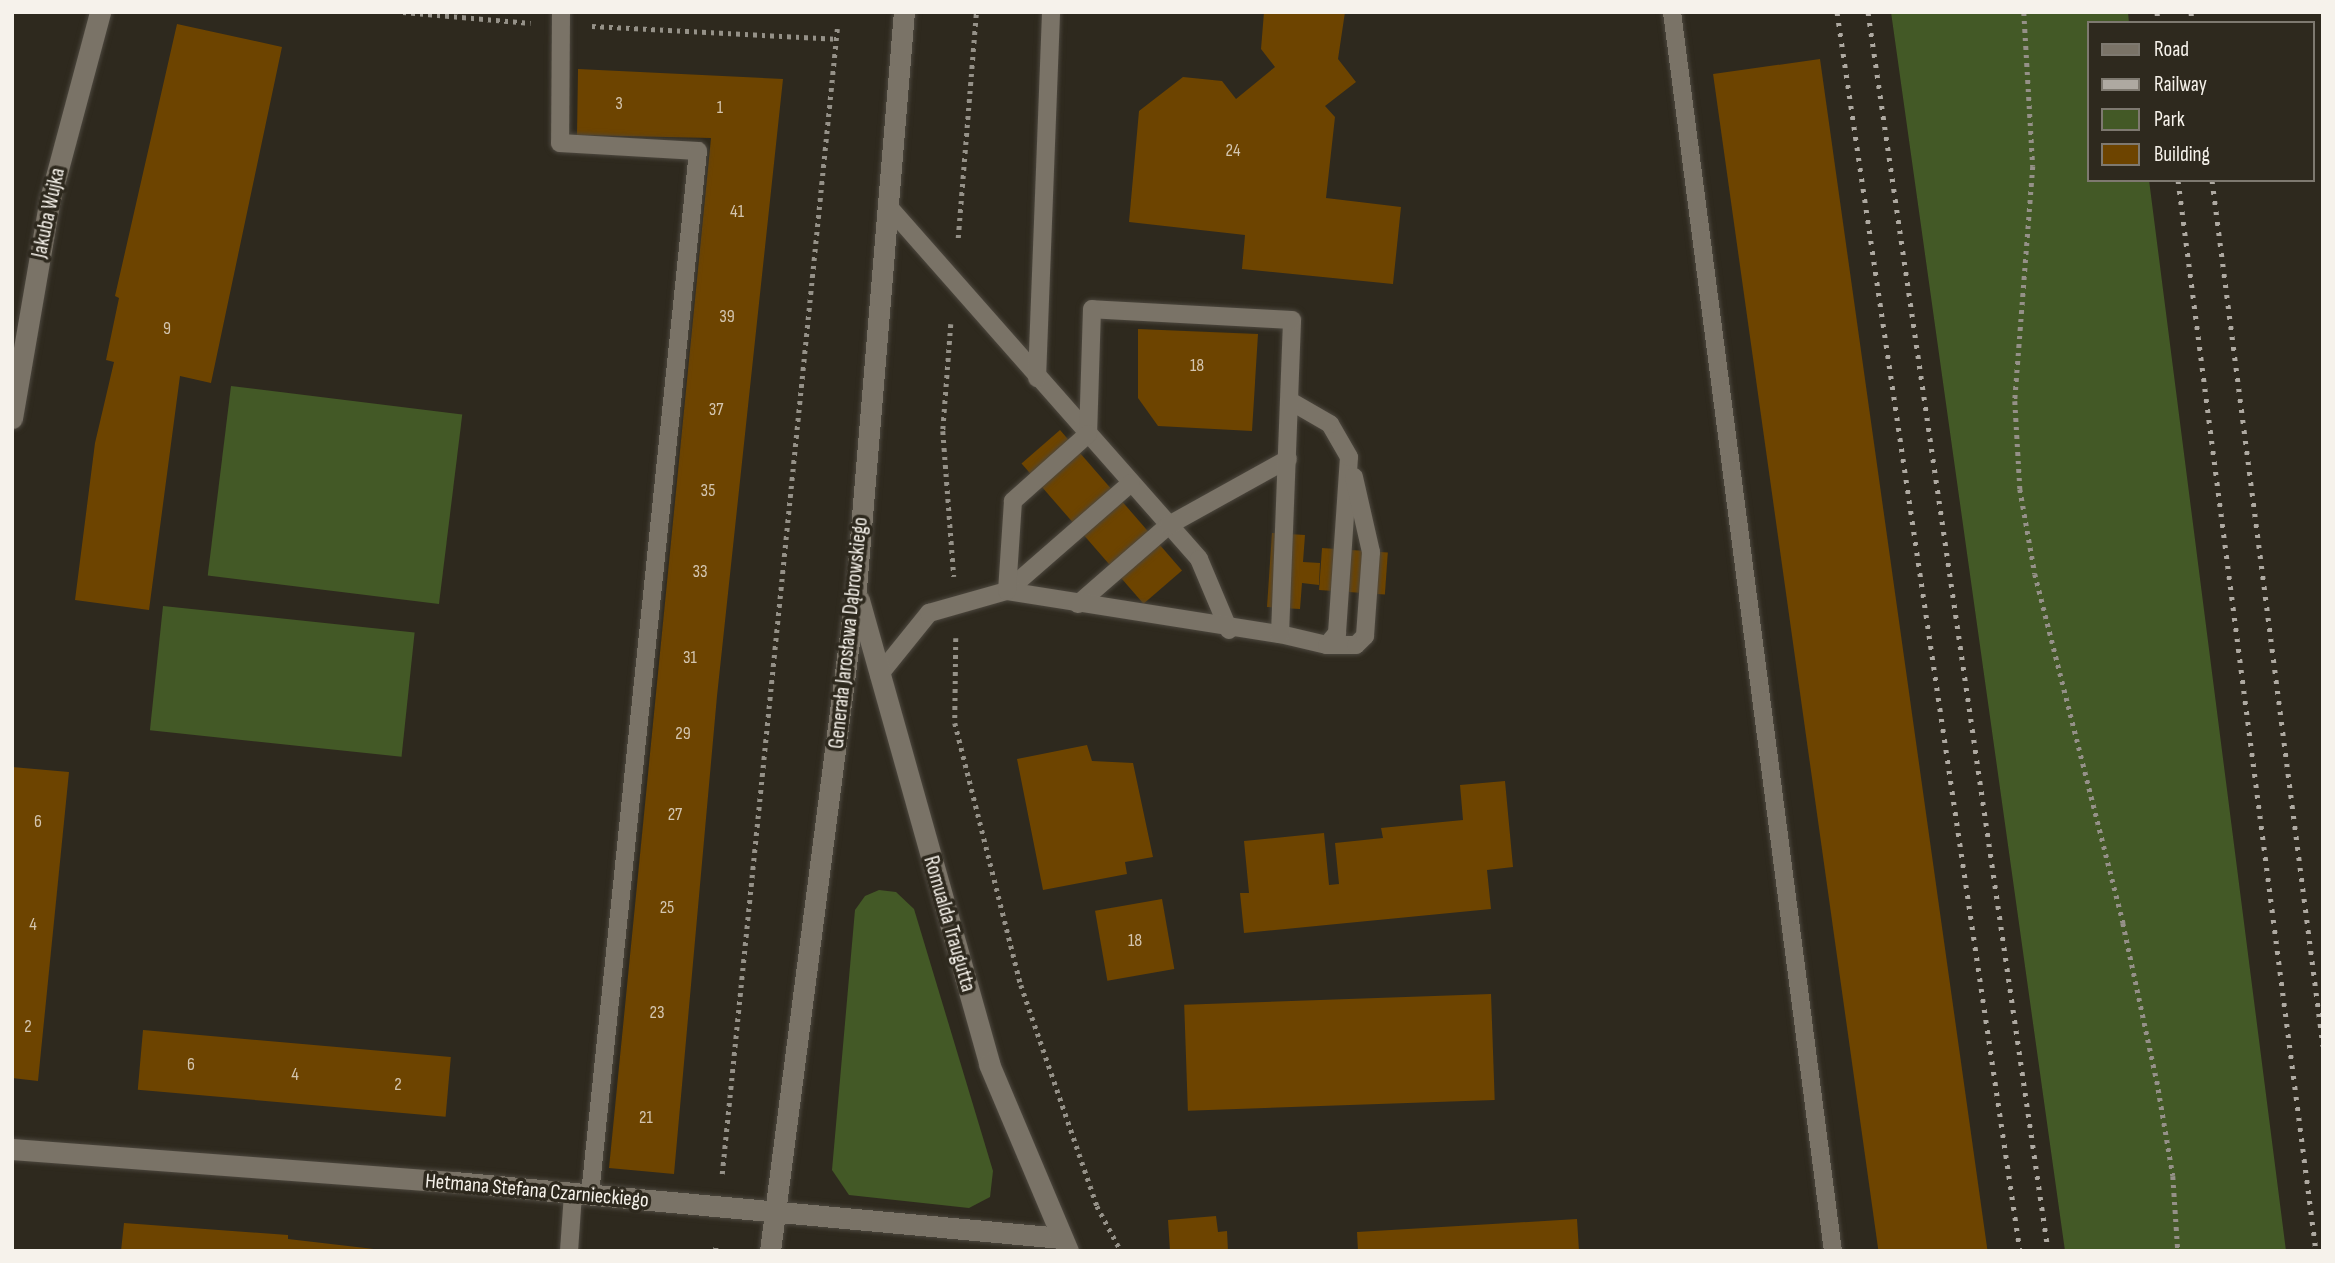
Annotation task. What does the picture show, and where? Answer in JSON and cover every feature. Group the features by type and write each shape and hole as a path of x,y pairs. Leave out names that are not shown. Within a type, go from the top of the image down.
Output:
{"street":[{"name":"Jakuba Wujka","path":"12,418 50,199 100,12"},
{"name":"Generała Jarosława Dąbrowskiego","path":"770,1251 856,588 904,12"},
{"name":"Romualda Traugutta","path":"856,588 989,1064 1064,1244"},
{"name":"Hetmana Stefana Czarnieckiego","path":"12,1149 581,1194 1064,1244"}],"lane":[{"path":"1037,378 1051,12"},
{"path":"1672,12 1833,1251"},
{"path":"561,19 560,144 698,151 581,1194 569,1251"},
{"path":"888,206 1199,559 1229,630"},
{"path":"1007,591 1013,501 1088,434 1092,309 1293,320 1280,634"},
{"path":"1007,591 1229,630 1280,634 1327,645 1356,645 1367,626 1371,552 1349,457 1330,424 1290,401"},
{"path":"1327,645 1337,634 1349,457"},
{"path":"1078,604 1169,525 1288,459"},
{"path":"879,675 929,612 1007,591 1131,483"}],"path":[{"path":"404,12 561,19 836,39"},
{"path":"2024,12 2033,166 2015,401 2020,489 2035,574 2123,922 2157,1082 2173,1176 2178,1251"},
{"path":"721,1185 836,29"},
{"path":"957,605 955,723 1018,972 1057,1100 1097,1206 1121,1251"}],"green space":[{"path":"1891,12 2128,12 2129,21 2086,21 2086,182 2149,182 2286,1251 2065,1251"},
{"path":"231,386 462,414 439,604 208,576"},
{"path":"163,606 415,632 402,757 150,730"},
{"path":"879,890 896,892 914,909 993,1171 990,1197 969,1208 849,1195 832,1170 855,910 865,896"}],"building":[{"path":"1264,12 1345,12 1338,59 1356,82 1325,106 1335,117 1326,198 1401,207 1393,284 1242,269 1245,235 1129,222 1139,111 1183,77 1222,81 1236,99 1275,67 1261,49"},
{"path":"177,24 282,47 211,383 180,376 149,610 75,600 95,443 114,362 106,360 119,298 115,296"},
{"path":"1820,59 1988,1251 1878,1251 1713,74"},
{"path":"578,69 783,79 717,696 674,1174 609,1168 711,138 577,135"},
{"path":"1138,329 1258,334 1252,431 1158,426 1138,398"},
{"path":"1060,430 1182,570 1144,604 1022,463"},
{"path":"1272,533 1305,535 1303,562 1320,563 1319,585 1302,583 1300,609 1267,607"},
{"path":"1322,548 1388,553 1385,595 1319,590"},
{"path":"1087,745 1092,761 1133,763 1153,857 1125,862 1127,874 1043,890 1017,759"},
{"path":"12,767 69,772 38,1081 12,1078"},
{"path":"1505,781 1513,867 1487,870 1491,909 1244,933 1240,893 1249,893 1244,841 1324,833 1329,885 1339,884 1335,843 1383,838 1381,828 1463,820 1460,785"},
{"path":"1162,899 1174,969 1107,981 1095,911"},
{"path":"1491,994 1495,1100 1188,1111 1184,1005"},
{"path":"143,1030 451,1057 446,1117 138,1090"},
{"path":"1216,1216 1218,1232 1227,1231 1228,1251 1170,1251 1168,1220"},
{"path":"1577,1219 1579,1251 1358,1251 1357,1232"},
{"path":"124,1223 288,1235 288,1239 391,1251 121,1251"}],"railway":[{"path":"1837,12 2020,1251"},
{"path":"1868,12 2048,1251"},
{"path":"2157,12 2158,21"},
{"path":"2191,12 2192,21"},
{"path":"2178,182 2316,1251"},
{"path":"2212,182 2323,1046"}]}
